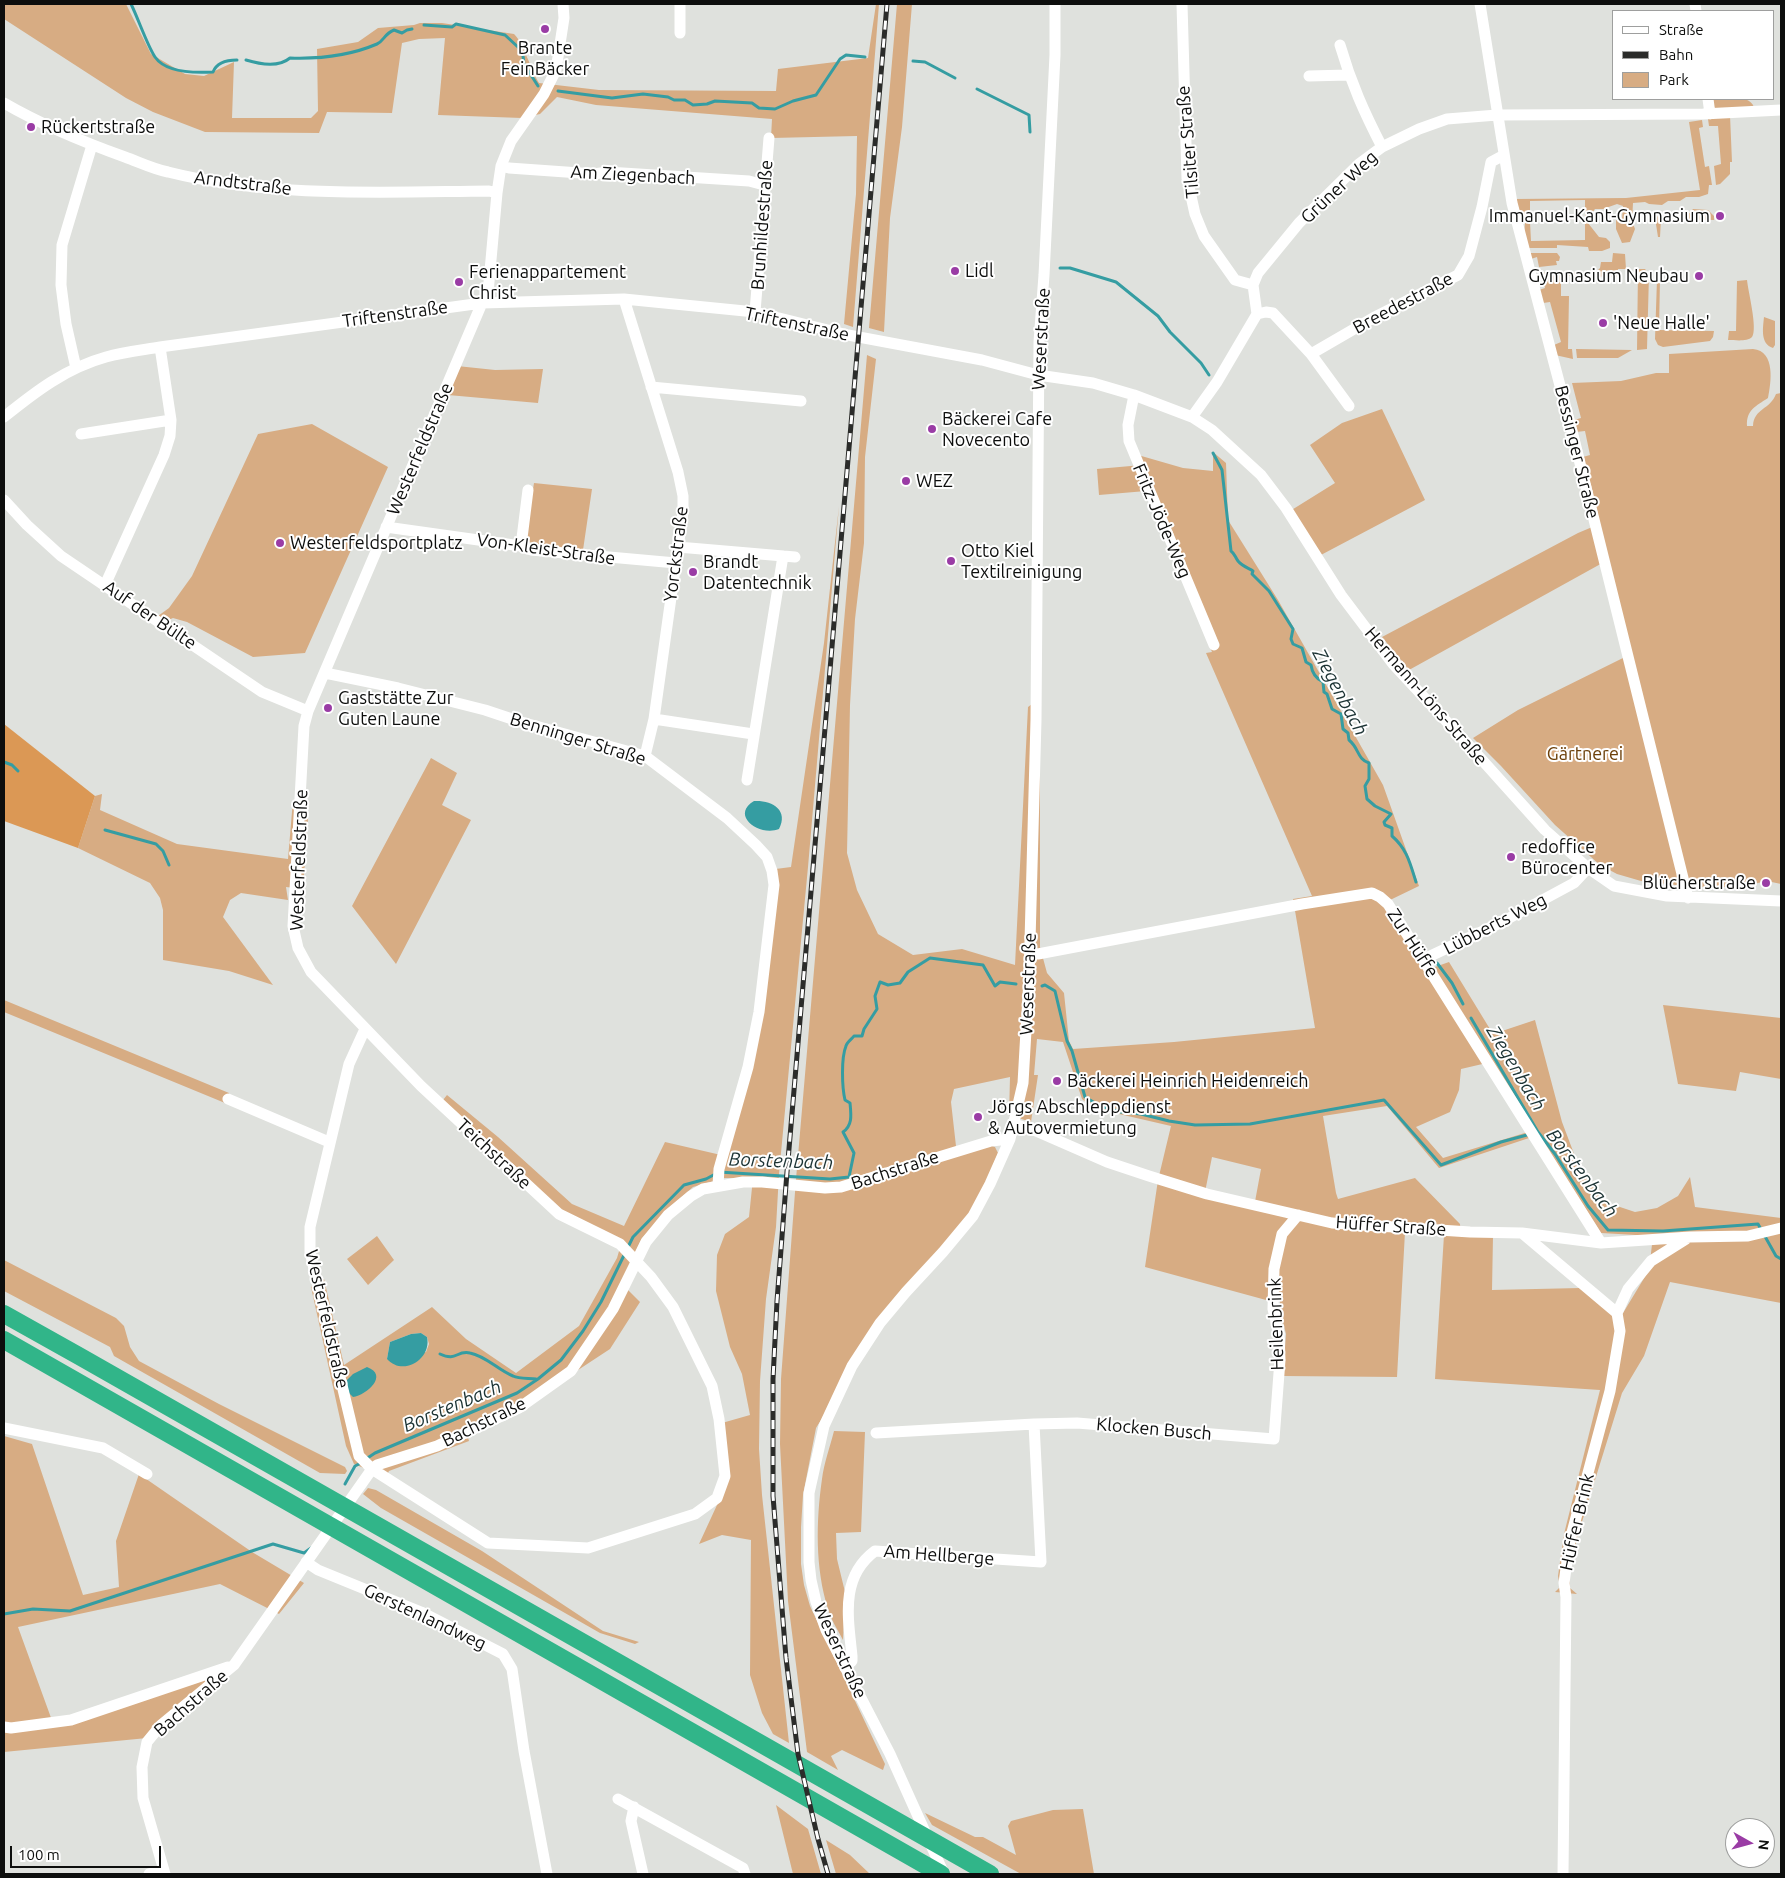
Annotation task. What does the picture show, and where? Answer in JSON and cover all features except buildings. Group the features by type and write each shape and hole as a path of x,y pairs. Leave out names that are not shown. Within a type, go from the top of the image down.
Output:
{"highway":[{"path":"4,1314 990,1874"},
{"path":"4,1340 942,1874"}],"street":[{"name":"Westerfeldstraße","path":"563,4 564,18 556,70 544,94 511,141 501,166 488,294 482,302 386,527 308,711 304,726 293,926 298,948 311,972 365,1029 349,1064 310,1227 310,1252 359,1456 371,1468 488,1543 588,1548 695,1514 717,1498 725,1476 719,1418 712,1386 673,1306 633,1258"},
{"path":"680,4 680,32"},
{"name":"Weserstraße","path":"942,1874 890,1754 826,1630 816,1602 809,1562 809,1493 824,1426 852,1366 880,1323 973,1216 1010,1139 1024,1076 1030,953 1036,717 1038,375 1055,54 1055,4"},
{"name":"Tilsiter Straße","path":"1182,4 1188,178 1195,214 1204,236 1235,280 1253,285"},
{"name":"Bessinger Straße","path":"1480,4 1512,203 1575,442 1688,898"},
{"path":"1340,45 1348,74 1359,102 1382,147"},
{"path":"1309,76 1348,74"},
{"path":"1708,100 1710,114"},
{"name":"Arndtstraße","path":"4,102 34,120 92,145 166,172 242,185 345,192 489,191 497,193"},
{"name":"Grüner Weg","path":"1253,285 1258,273 1300,223 1360,164 1382,147 1419,129 1447,119 1498,115 1710,114 1781,110"},
{"name":"Brunhildestraße","path":"755,312 769,138"},
{"path":"76,368 66,324 61,285 62,245 92,145"},
{"name":"Breedestraße","path":"1311,354 1381,314 1458,275 1469,256 1491,162 1504,155"},
{"name":"Am Ziegenbach","path":"501,166 594,174 607,172 749,182 764,185"},
{"path":"1192,417 1217,382 1257,314 1253,285"},
{"name":"Triftenstraße","path":"4,417 49,383 76,368 107,356 482,302 624,299 755,312 848,335 982,360 1038,375"},
{"name":"Yorckstraße","path":"624,299 678,472 683,496 683,512 654,719 645,756"},
{"path":"1257,314 1273,313 1311,354 1349,406"},
{"path":"105,585 164,455 170,436 170,420 160,348"},
{"name":"Hermann-Löns-Straße","path":"1038,375 1093,382 1192,417 1212,430 1261,474 1286,508 1341,595 1393,664 1545,830 1588,868 1614,886 1667,896 1781,901"},
{"path":"651,387 801,401"},
{"name":"Fritz-Jöde-Weg","path":"1134,395 1128,425 1128,441 1214,645"},
{"path":"81,434 170,420"},
{"path":"521,546 528,490"},
{"name":"Auf der Bülte","path":"4,500 27,525 61,556 262,692 308,711"},
{"name":"Von-Kleist-Straße","path":"386,527 521,546 531,550 676,563"},
{"path":"678,547 795,557"},
{"path":"747,780 783,556"},
{"name":"Benninger Straße","path":"325,673 398,688 485,710 521,722 645,756 734,825 767,857 774,885 759,1012 748,1067 718,1177"},
{"path":"654,719 754,734"},
{"name":"Lübberts Weg","path":"1424,959 1500,924 1574,883 1588,868"},
{"name":"Zur Hüffe","path":"1030,953 1038,954 1302,904 1372,893 1380,897 1388,904 1424,959 1601,1243"},
{"name":"Teichstraße","path":"365,1029 421,1086 559,1214 620,1244 633,1258"},
{"path":"228,1099 329,1142"},
{"name":"Hüffer Straße","path":"1014,1124 1036,1131 1107,1162 1149,1176 1207,1194 1332,1223 1470,1232 1522,1233 1601,1243 1690,1237 1748,1236 1781,1228"},
{"name":"Bachstraße","path":"165,1872 143,1798 142,1767 147,1742 161,1725 234,1665 371,1468 437,1446 520,1408 571,1371 613,1309 633,1258 674,1210 718,1177 825,1188 841,1187 991,1141 1010,1139"},
{"name":"Heilenbrink","path":"1274,1440 1280,1360 1279,1334 1273,1309 1274,1269 1282,1234 1298,1215"},
{"path":"1522,1233 1616,1313 1628,1289 1651,1261 1690,1237"},
{"name":"Hüffer Brink","path":"1563,1874 1566,1597 1564,1583 1570,1540 1610,1391 1620,1331 1616,1313"},
{"name":"Klocken Busch","path":"876,1433 1077,1422 1274,1440"},
{"name":"Am Hellberge","path":"845,1667 852,1660 848,1606 853,1579 860,1565 876,1551 1041,1562 1034,1424"},
{"path":"4,1428 49,1431 103,1448 147,1474"},
{"name":"Gerstenlandweg","path":"306,1562 318,1570 421,1612 504,1654 512,1669 524,1751 547,1874"},
{"path":"4,1727 11,1728 71,1720 234,1665"},
{"path":"618,1799 743,1868 746,1874"},
{"path":"634,1808 631,1821 643,1874"},
{"path":"149,1874 165,1872"}],"green space":[{"path":"4,4 126,4 151,54 185,74 204,76 234,62 232,118 311,118 318,111 317,49 358,42 378,28 420,23 442,23 514,34 518,38 539,83 599,90 776,91 778,69 868,58 876,4 879,4 853,327 844,324 856,194 857,136 771,138 772,119 596,105 557,97 540,114 522,118 438,115 445,38 419,39 402,43 392,113 327,112 319,133 205,132 153,112 126,98 4,19"},
{"path":"897,4 912,4 902,127 890,218 884,332 869,328"},
{"path":"1711,100 1747,100 1754,107 1712,109"},
{"path":"1730,115 1732,162 1730,162 1730,174 1720,184 1716,185 1714,166 1721,164 1718,126 1709,126 1708,119"},
{"path":"1702,120 1703,127 1699,128 1705,167 1709,166 1712,185 1709,185 1708,194 1699,197 1686,197 1680,201 1668,201 1662,205 1645,202 1633,203 1632,221 1635,229 1630,242 1622,243 1616,229 1616,220 1622,220 1623,206 1617,204 1603,209 1595,209 1588,218 1585,218 1585,200 1530,201 1530,218 1519,219 1514,199 1626,198 1700,190 1689,122"},
{"path":"1693,209 1708,210 1714,216 1714,220 1661,219 1660,237 1658,237 1655,218 1660,215 1673,216 1676,213 1690,213"},
{"path":"1530,222 1531,241 1585,240 1585,223 1588,223 1599,237 1606,238 1610,242 1610,248 1602,251 1589,251 1588,247 1557,245 1557,248 1527,248 1524,236 1525,223"},
{"path":"1528,253 1557,253 1560,257 1559,261 1556,261 1557,265 1539,267 1537,257 1531,259"},
{"path":"1613,253 1625,254 1626,269 1618,269 1617,277 1569,276 1569,272 1595,273 1600,268 1601,262 1612,262"},
{"path":"1638,269 1645,269 1649,274 1647,349 1637,350"},
{"path":"1563,272 1563,276 1561,276 1561,296 1569,296 1568,349 1572,349 1573,359 1555,355 1554,345 1561,342 1550,302 1543,303 1539,290 1545,288 1541,273"},
{"path":"1657,279 1660,279 1659,330 1714,331 1710,341 1663,347 1658,345 1655,339"},
{"path":"1747,280 1754,333 1747,340 1728,340 1729,331 1736,331 1737,281"},
{"path":"1764,317 1775,321 1775,345 1773,348 1764,339"},
{"path":"1576,349 1632,350 1618,358 1577,358"},
{"name":"Gärtnerei","path":"1753,349 1760,351 1769,361 1771,376 1768,398 1750,412 1747,426 1753,426 1759,412 1770,403 1776,394 1781,393 1781,884 1767,881 1740,887 1693,887 1641,881 1617,874 1600,865 1555,825 1473,738 1518,710 1629,655 1606,561 1409,670 1382,637 1578,533 1597,525 1583,457 1590,455 1585,431 1576,432 1574,420 1581,418 1572,383 1621,381 1656,373 1669,373 1669,354"},
{"path":"867,355 876,359 865,457 864,543 855,619 850,705 847,853 857,890 878,934 913,955 962,949 1015,965 1028,707 1040,698 1040,947 1047,973 1064,993 1069,1041 1073,1049 1174,1042 1315,1028 1293,899 1312,896 1206,653 1212,652 1146,491 1099,495 1097,469 1142,465 1138,455 1183,468 1213,471 1213,452 1226,463 1228,520 1278,600 1383,785 1419,886 1388,901 1432,968 1449,962 1493,1034 1535,1020 1562,1122 1579,1167 1605,1202 1635,1212 1657,1208 1678,1196 1690,1177 1695,1207 1781,1218 1781,1303 1670,1282 1644,1356 1622,1393 1577,1538 1569,1577 1570,1588 1577,1594 1555,1592 1560,1587 1558,1576 1564,1534 1600,1390 1435,1379 1444,1235 1405,1232 1397,1377 1283,1376 1286,1334 1280,1310 1280,1300 1266,1300 1145,1267 1158,1180 1171,1126 1093,1108 1082,1099 1063,1042 1037,1039 1034,1075 1038,1075 1031,1122 1009,1115 1010,1077 954,1089 951,1102 957,1155 989,1145 995,1147 998,1153 973,1216 906,1292 853,1368 816,1428 803,1495 801,1564 804,1585 810,1606 885,1764 883,1770 842,1750 831,1756 838,1770 807,1752 788,1601 780,1444 781,1379 796,1179","holes":["1491,1062 1601,1233 1653,1236 1649,1270 1620,1318 1580,1288 1492,1290 1493,1236 1461,1235 1460,1224 1415,1178 1338,1199 1323,1116 1387,1106 1439,1168 1532,1137 1528,1132 1443,1158 1416,1127 1450,1112 1459,1090 1461,1069","1212,1157 1261,1169 1254,1207 1205,1192"]},
{"path":"457,366 495,370 543,369 538,403 448,395"},
{"path":"1382,409 1425,500 1319,556 1290,511 1335,483 1310,445 1342,423"},
{"name":"Westerfeldsportplatz","path":"312,424 388,467 305,653 253,657 187,622 173,618 166,621 158,616 169,608 192,576 258,434"},
{"path":"534,483 592,489 583,550 533,545 529,541 526,534"},
{"path":"839,506 779,1174 776,1227 766,1299 760,1381 759,1449 762,1495 789,1743 773,1734 762,1713 750,1675 751,1540 722,1535 699,1544 727,1478 722,1423 750,1415 742,1374 730,1347 716,1291 717,1255 725,1234 749,1217 753,1178 724,1178 693,1187 666,1211 642,1238 621,1283 640,1302 610,1349 518,1405 466,1430 469,1441 389,1471 386,1477 354,1464 346,1446 311,1287 324,1279 344,1365 432,1307 466,1339 516,1373 579,1326 617,1258 622,1241 557,1218 443,1100 447,1095 498,1137 572,1204 624,1226 665,1142 721,1155 751,1043 771,886 768,870 791,867 824,643","holes":["421,1333 427,1337 429,1344 426,1352 387,1359 390,1342 411,1334"]},
{"path":"431,758 457,773 442,805 471,820 396,964 352,906"},
{"path":"102,794 100,810 177,844 288,859 293,800 308,819 303,889 286,887 288,900 241,893 230,900 223,917 273,985 229,971 163,960 163,910 160,898 150,883 78,848 95,796"},
{"path":"4,1000 229,1093 225,1103 4,1012"},
{"path":"1663,1005 1781,1018 1781,1079 1740,1072 1736,1091 1678,1084"},
{"path":"377,1236 394,1260 368,1285 347,1259"},
{"path":"4,1260 116,1318 124,1326 130,1347 139,1361 219,1404 345,1467 347,1471 345,1474 320,1473 114,1356 110,1347 4,1291"},
{"path":"834,1431 865,1432 861,1532 836,1533 837,1559 845,1592 843,1640 828,1609 821,1577 818,1544 822,1479"},
{"path":"4,1436 32,1444 83,1595 119,1587 116,1541 139,1474 252,1552 304,1583 279,1614 220,1584 18,1627 54,1726 227,1671 147,1738 4,1752"},
{"path":"368,1488 376,1490 482,1551 603,1631 639,1642 635,1644 600,1633 381,1508 363,1494"},
{"path":"776,1805 808,1829 821,1874 793,1874"},
{"path":"1083,1809 1094,1874 1021,1874 932,1825 925,1813 975,1837 983,1837 1016,1855 1008,1826 1011,1821 1053,1810"},
{"path":"826,1840 850,1855 870,1874 836,1874"}],"shaded area":[{"path":"4,724 95,796 78,848 4,821"}],"water":[{"path":"754,801 767,802 777,808 782,816 779,829 763,830 750,823 746,818 745,812 747,807"},
{"path":"421,1333 427,1337 427,1345 421,1358 415,1363 401,1366 387,1359 390,1342 411,1334"},
{"path":"367,1367 376,1375 374,1384 364,1393 353,1397 349,1393 346,1381 353,1374"}],"waterway":[{"name":"Ziegenbach","path":"131,4 152,52 166,66 182,71 213,72 223,62 237,60"},
{"name":"Ziegenbach","path":"424,25 452,27 456,24 505,35 519,48 524,64 538,86"},
{"name":"Ziegenbach","path":"246,60 262,64 274,64 290,58 312,58 345,54 377,44 394,30 402,33 412,29"},
{"name":"Ziegenbach","path":"558,91 612,98 643,94 668,97 674,100 685,100 693,105 707,104 715,101 752,103 759,108 775,109 793,101 816,95 840,59 846,55 865,57"},
{"name":"Ziegenbach","path":"913,61 925,62 955,78"},
{"name":"Ziegenbach","path":"977,89 1029,115 1030,132"},
{"name":"Ziegenbach","path":"1060,268 1070,268 1116,282 1158,316 1170,332 1201,363 1209,375"},
{"name":"Ziegenbach","path":"1213,453 1222,470 1231,551 1243,566 1253,571 1252,574 1269,591 1293,629 1291,639 1293,644 1302,648 1306,662 1311,665 1316,677 1323,682 1324,692 1327,694 1332,709 1341,714 1343,729 1348,733 1349,740 1355,746 1362,759 1369,763 1369,779 1365,786 1367,799 1375,806 1391,814 1384,822 1385,825 1392,828 1392,836 1405,851 1416,882"},
{"path":"4,762 12,765 18,771"},
{"path":"105,830 156,844 163,851 169,865"},
{"name":"Borstenbach","path":"366,1459 375,1453 517,1393 561,1360 583,1331 601,1302 633,1237 684,1185 706,1179 719,1172 830,1179 849,1177 854,1153 843,1132 850,1123 851,1115 850,1103 845,1100 844,1094 842,1073 844,1051 847,1043 854,1036 862,1036 864,1029 877,1009 875,996 880,982 888,985 900,983 908,972 930,958 983,965 995,986 1000,982 1016,984"},
{"name":"Ziegenbach","path":"1437,963 1452,983 1463,1004"},
{"name":"Borstenbach","path":"1042,986 1045,985 1055,991 1067,1041 1072,1051 1085,1097 1100,1106 1121,1112 1195,1125 1250,1124 1384,1100 1441,1165 1501,1142 1538,1132 1555,1154 1588,1206 1608,1230 1663,1231 1758,1224 1776,1256 1781,1259"},
{"name":"Ziegenbach","path":"1471,1018 1538,1132"},
{"path":"440,1354 450,1357 462,1353 470,1353 481,1357 513,1376 536,1379"},
{"name":"Borstenbach","path":"345,1484 355,1466 361,1463"},
{"name":"Borstenbach","path":"4,1614 33,1609 70,1611 273,1544 304,1553 311,1548"}],"railway":[{"path":"828,1874 798,1754 786,1658 773,1496 773,1379 787,1172 887,4"}],"place":[{"name":"Brante FeinBäcker","path":"545,29"},
{"name":"Rückertstraße","path":"31,127"},
{"name":"Immanuel-Kant-Gymnasium","path":"1720,216"},
{"name":"Lidl","path":"955,271"},
{"name":"Gymnasium Neubau","path":"1699,276"},
{"name":"Ferienappartement Christ","path":"459,282"},
{"name":"'Neue Halle'","path":"1603,323"},
{"name":"Bäckerei Cafe Novecento","path":"932,429"},
{"name":"WEZ","path":"906,481"},
{"name":"Westerfeldsportplatz","path":"280,543"},
{"name":"Otto Kiel Textilreinigung","path":"951,561"},
{"name":"Brandt Datentechnik","path":"693,572"},
{"name":"Gaststätte Zur Guten Laune","path":"328,708"},
{"name":"redoffice Bürocenter","path":"1511,857"},
{"name":"Blücherstraße","path":"1766,883"},
{"name":"Bäckerei Heinrich Heidenreich","path":"1057,1081"},
{"name":"Jörgs Abschleppdienst & Autovermietung","path":"978,1117"}]}
